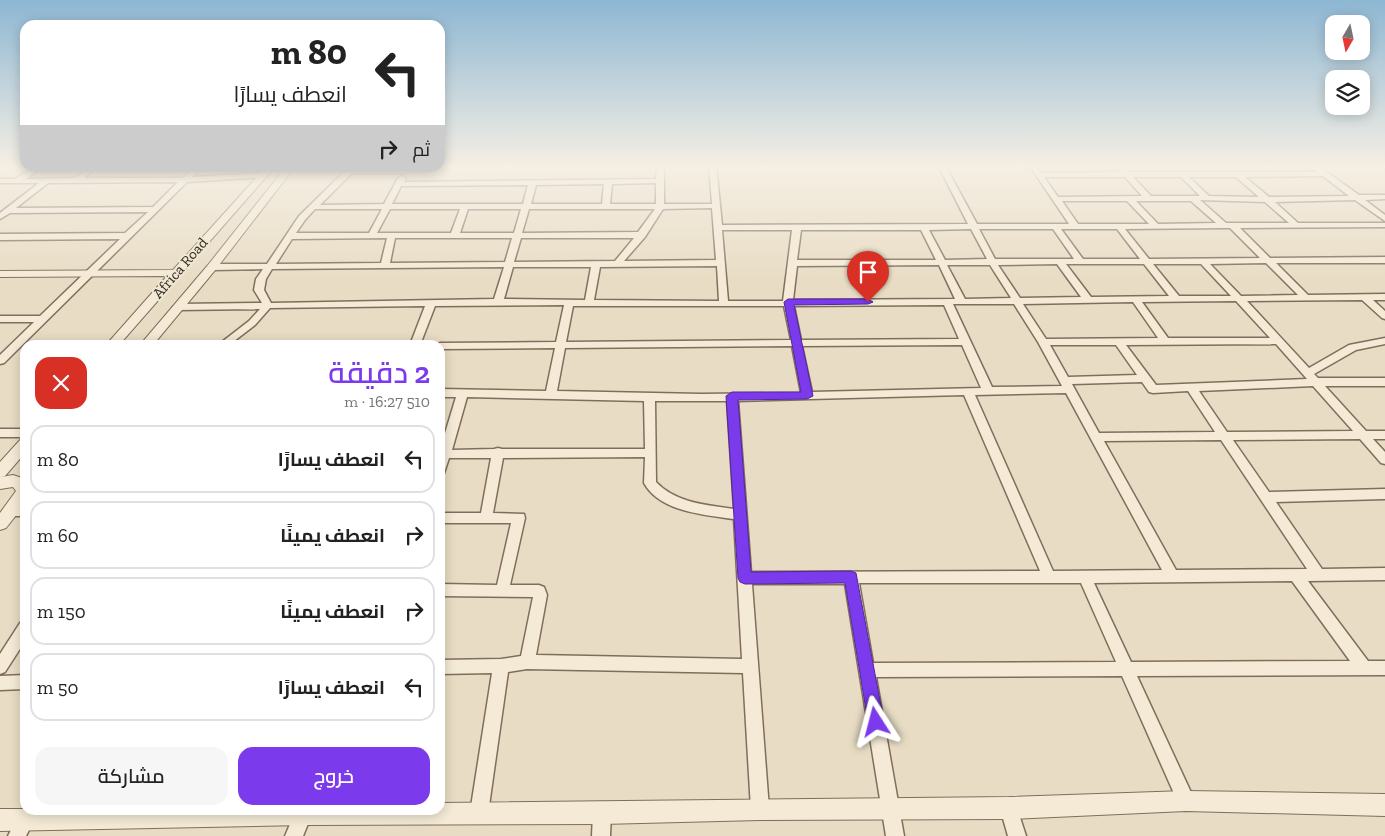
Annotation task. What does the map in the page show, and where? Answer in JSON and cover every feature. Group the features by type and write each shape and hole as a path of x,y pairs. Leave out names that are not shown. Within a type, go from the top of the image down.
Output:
{"street":[{"path":"1,358 160,204"},
{"name":"Africa Road","path":"116,340 236,204"},
{"name":"Africa Road","path":"150,340 212,267 261,204"},
{"path":"268,305 259,290 261,278 302,218 315,204"},
{"path":"372,235 390,204"},
{"path":"961,204 992,263 1043,342 1172,575"},
{"path":"1060,204 1075,226"},
{"path":"1136,204 1156,226"},
{"path":"1201,204 1269,260 1306,297"},
{"path":"1273,204 1298,226"},
{"path":"1365,204 1385,219"},
{"path":"455,235 465,206"},
{"path":"498,302 526,206"},
{"path":"618,263 642,235 660,206"},
{"path":"312,207 717,206 724,304"},
{"path":"0,217 6,210 155,209"},
{"path":"718,228 797,226 1385,225"},
{"path":"797,226 788,302 807,396"},
{"path":"1056,226 1081,262"},
{"path":"1119,226 1176,299"},
{"path":"924,227 961,301"},
{"path":"385,264 392,235"},
{"path":"289,236 642,235"},
{"path":"0,237 127,236"},
{"path":"794,263 1385,260"},
{"path":"1203,261 1308,372 1385,460"},
{"path":"1060,262 1088,300"},
{"path":"212,267 509,263 721,263"},
{"path":"589,303 596,264"},
{"path":"0,274 176,272"},
{"path":"1364,297 1385,316"},
{"path":"178,307 498,302 724,304 1385,297"},
{"path":"1135,300 1165,341"},
{"path":"947,301 988,391"},
{"path":"551,393 562,346 569,303"},
{"path":"417,340 431,304"},
{"path":"230,340 252,323 268,305"},
{"path":"0,319 42,319"},
{"path":"1118,341 1153,389 1317,382 1385,382"},
{"path":"1043,342 1279,341"},
{"path":"1308,372 1348,348 1358,344 1385,341"},
{"path":"445,346 967,342"},
{"path":"445,393 551,393 649,397 807,396 988,391 1144,378"},
{"path":"1190,386 1222,436 1318,574"},
{"path":"968,392 1049,577"},
{"path":"445,445 463,393"},
{"path":"732,396 760,808"},
{"path":"649,397 650,483 660,495 688,504 741,515"},
{"path":"0,433 20,433"},
{"path":"1096,437 1385,435"},
{"path":"0,472 20,450"},
{"path":"445,454 498,452 651,453"},
{"path":"486,519 498,452"},
{"path":"0,483 13,481 20,483"},
{"path":"1265,496 1385,494"},
{"path":"445,518 519,518 502,591"},
{"path":"1295,574 1365,668"},
{"path":"745,578 1385,574"},
{"path":"851,577 895,836"},
{"path":"1085,577 1186,801"},
{"path":"445,590 539,591 540,595 527,662"},
{"path":"0,667 20,636"},
{"path":"445,667 501,666 527,662 749,666"},
{"path":"479,813 501,666"},
{"path":"867,670 1385,668"},
{"path":"0,684 20,682"},
{"path":"445,813 602,813 760,808 890,810 1009,808 1186,801 1385,805"},
{"path":"1009,808 1017,836"},
{"path":"601,836 602,813"},
{"path":"0,820 21,828 188,815"},
{"path":"294,836 303,815"}],"route":[{"path":"868,302 788,302 807,396 732,396 745,578 851,577 876,722"}]}
